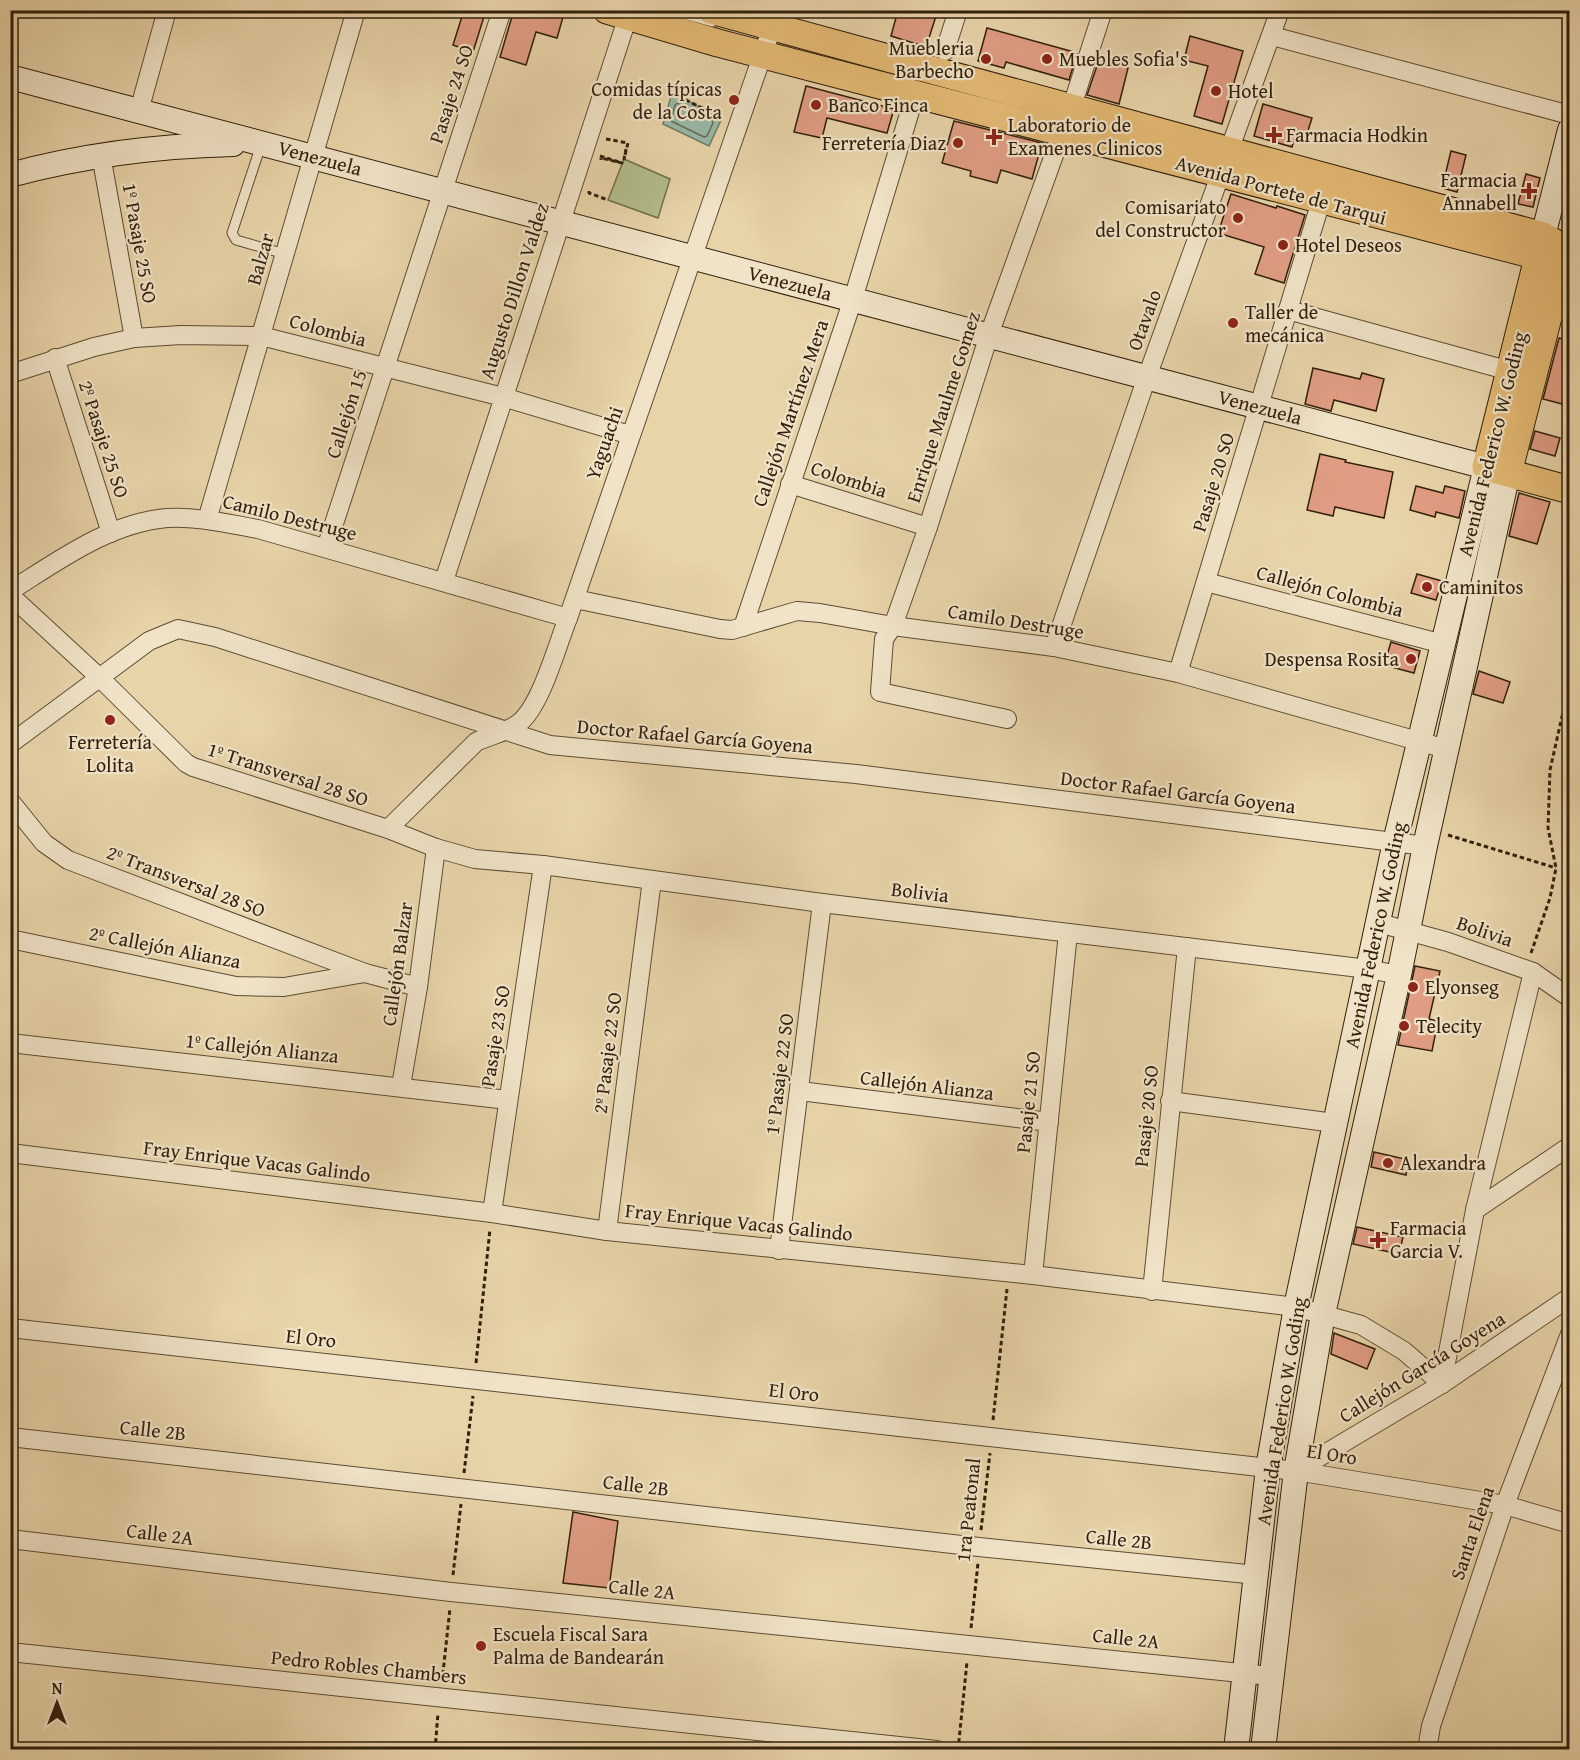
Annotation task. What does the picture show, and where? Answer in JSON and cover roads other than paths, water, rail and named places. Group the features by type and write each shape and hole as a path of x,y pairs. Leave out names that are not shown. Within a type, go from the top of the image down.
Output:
{"main road":[{"name":"Avenida Portete de Tarqui","path":"621,12 770,36"},
{"name":"Avenida Portete de Tarqui","path":"718,18 770,36 1066,121 1557,246"},
{"name":"Avenida Portete de Tarqui","path":"1225,163 1321,201 1557,246"},
{"name":"Avenida Federico W. Goding","path":"1497,470 1509,371 1557,246"},
{"name":"Avenida Federico W. Goding","path":"1497,470 1557,246"},
{"name":"Venezuela","path":"1497,470 1569,490"}],"street":[{"path":"139,111 167,10"},
{"name":"Balzar","path":"207,520 356,10"},
{"name":"Pasaje 24 SO","path":"442,191 502,10"},
{"path":"945,51 957,10"},
{"name":"Enrique Maulme Gomez","path":"1007,719 880,692 884,639 893,626 928,527 988,335 1066,121 1103,10"},
{"name":"Otavalo","path":"1054,647 1147,377 1280,10"},
{"name":"Augusto Dillon Valdez","path":"444,581 561,222 621,12"},
{"name":"Yaguachi","path":"388,829 476,742 507,730 520,722 533,707 575,599 770,36"},
{"path":"1272,36 1569,115"},
{"name":"Venezuela","path":"10,77 1497,470"},
{"name":"Callejón Martínez Mera","path":"743,627 853,299 910,111"},
{"name":"Avenida Federico W. Goding","path":"1557,246 1569,130"},
{"path":"10,175 101,155 181,145 262,143"},
{"name":"1º Pasaje 25 SO","path":"101,155 134,338"},
{"name":"Callejón 15","path":"326,548 442,191"},
{"name":"Pasaje 20 SO","path":"1178,673 1321,201"},
{"path":"1288,310 1509,371"},
{"name":"Colombia","path":"10,374 94,346 134,338 181,335 261,336 503,397 630,435"},
{"name":"2º Pasaje 25 SO","path":"55,358 111,533"},
{"name":"Avenida Federico W. Goding","path":"1236,1749 1268,1468 1296,1307 1334,1123 1419,740 1443,644 1497,470"},
{"name":"Avenida Federico W. Goding","path":"1270,1676 1296,1471 1323,1314 1399,975 1446,749 1497,470"},
{"name":"Colombia","path":"790,484 928,527"},
{"name":"Camilo Destruge","path":"10,593 76,550 111,533 142,522 169,518 207,520 258,529 568,618"},
{"name":"Callejón Colombia","path":"1206,582 1443,644"},
{"name":"1º Transversal 28 SO","path":"10,593 193,768 388,829 436,848"},
{"name":"Camilo Destruge","path":"575,599 720,629 732,630 797,611 1054,647 1178,673 1446,749"},
{"name":"Doctor Rafael García Goyena","path":"10,744 149,641 178,629 215,637 550,745 856,774 1395,843 1427,838"},
{"path":"533,707 536,723 550,745"},
{"name":"2º Transversal 28 SO","path":"10,801 44,843 68,860 365,973"},
{"name":"Bolivia","path":"436,848 475,859 543,865 822,903 1368,969 1399,975"},
{"name":"Callejón Balzar","path":"400,1086 418,987 436,848"},
{"name":"Pasaje 23 SO","path":"492,1213 543,865"},
{"name":"2º Pasaje 22 SO","path":"607,1231 652,880"},
{"name":"1º Pasaje 22 SO","path":"779,1250 822,903"},
{"name":"Bolivia","path":"1379,923 1407,930 1530,971 1569,998"},
{"name":"Pasaje 21 SO","path":"1033,1275 1068,933"},
{"name":"2º Callejón Alianza","path":"10,939 236,986 284,987 365,973 418,987"},
{"name":"Pasaje 20 SO","path":"1152,1291 1187,947"},
{"path":"1442,1384 1475,1210 1530,971"},
{"name":"1º Callejón Alianza","path":"10,1043 508,1100"},
{"name":"Callejón Alianza","path":"800,1091 1049,1122"},
{"path":"1170,1101 1334,1123"},
{"path":"1475,1210 1569,1146"},
{"name":"Fray Enrique Vacas Galindo","path":"10,1153 492,1213 607,1231 1033,1275 1296,1307 1361,1325 1404,1350 1442,1384"},
{"name":"Callejón García Goyena","path":"1296,1471 1442,1384 1569,1297"},
{"name":"El Oro","path":"10,1328 1296,1471 1505,1505 1569,1524"},
{"name":"Santa Elena","path":"1427,1749 1431,1726 1505,1505 1569,1334"},
{"name":"Calle 2B","path":"10,1437 980,1547 1257,1575"},
{"name":"Calle 2A","path":"10,1539 451,1592 1270,1676"},
{"name":"Pedro Robles Chambers","path":"10,1652 937,1749"},
{"path":"1263,1749 1270,1676"}],"lane":[{"name":"Avenida Portete de Tarqui","path":"669,10 718,18"},
{"name":"Avenida Portete de Tarqui","path":"770,36 1225,163"},
{"path":"262,143 232,233 236,240 285,254"},
{"name":"Avenida Portete de Tarqui","path":"1261,170 1557,246"}],"water":[{"path":"672,93 722,118 709,146 663,124"}],"place":[{"name":"Muebleria Barbecho","path":"986,59"},
{"name":"Muebles Sofia's","path":"1047,59"},
{"name":"Hotel","path":"1216,91"},
{"name":"Comidas típicas de la Costa","path":"734,100"},
{"name":"Banco Finca","path":"816,105"},
{"name":"Farmacia Hodkin","path":"1274,135"},
{"name":"Laboratorio de Examenes Clinicos","path":"994,137"},
{"name":"Ferretería Diaz","path":"958,143"},
{"name":"Farmacia Annabell","path":"1529,191"},
{"name":"Comisariato del Constructor","path":"1238,218"},
{"name":"Hotel Deseos","path":"1283,245"},
{"name":"Taller de mecánica","path":"1233,323"},
{"name":"Caminitos","path":"1427,587"},
{"name":"Despensa Rosita","path":"1411,659"},
{"name":"Ferretería Lolita","path":"110,720"},
{"name":"Elyonseg","path":"1413,987"},
{"name":"Telecity","path":"1404,1026"},
{"name":"Alexandra","path":"1388,1163"},
{"name":"Farmacia Garcia V.","path":"1378,1240"},
{"name":"Escuela Fiscal Sara Palma de Bandearán","path":"481,1646"}]}
